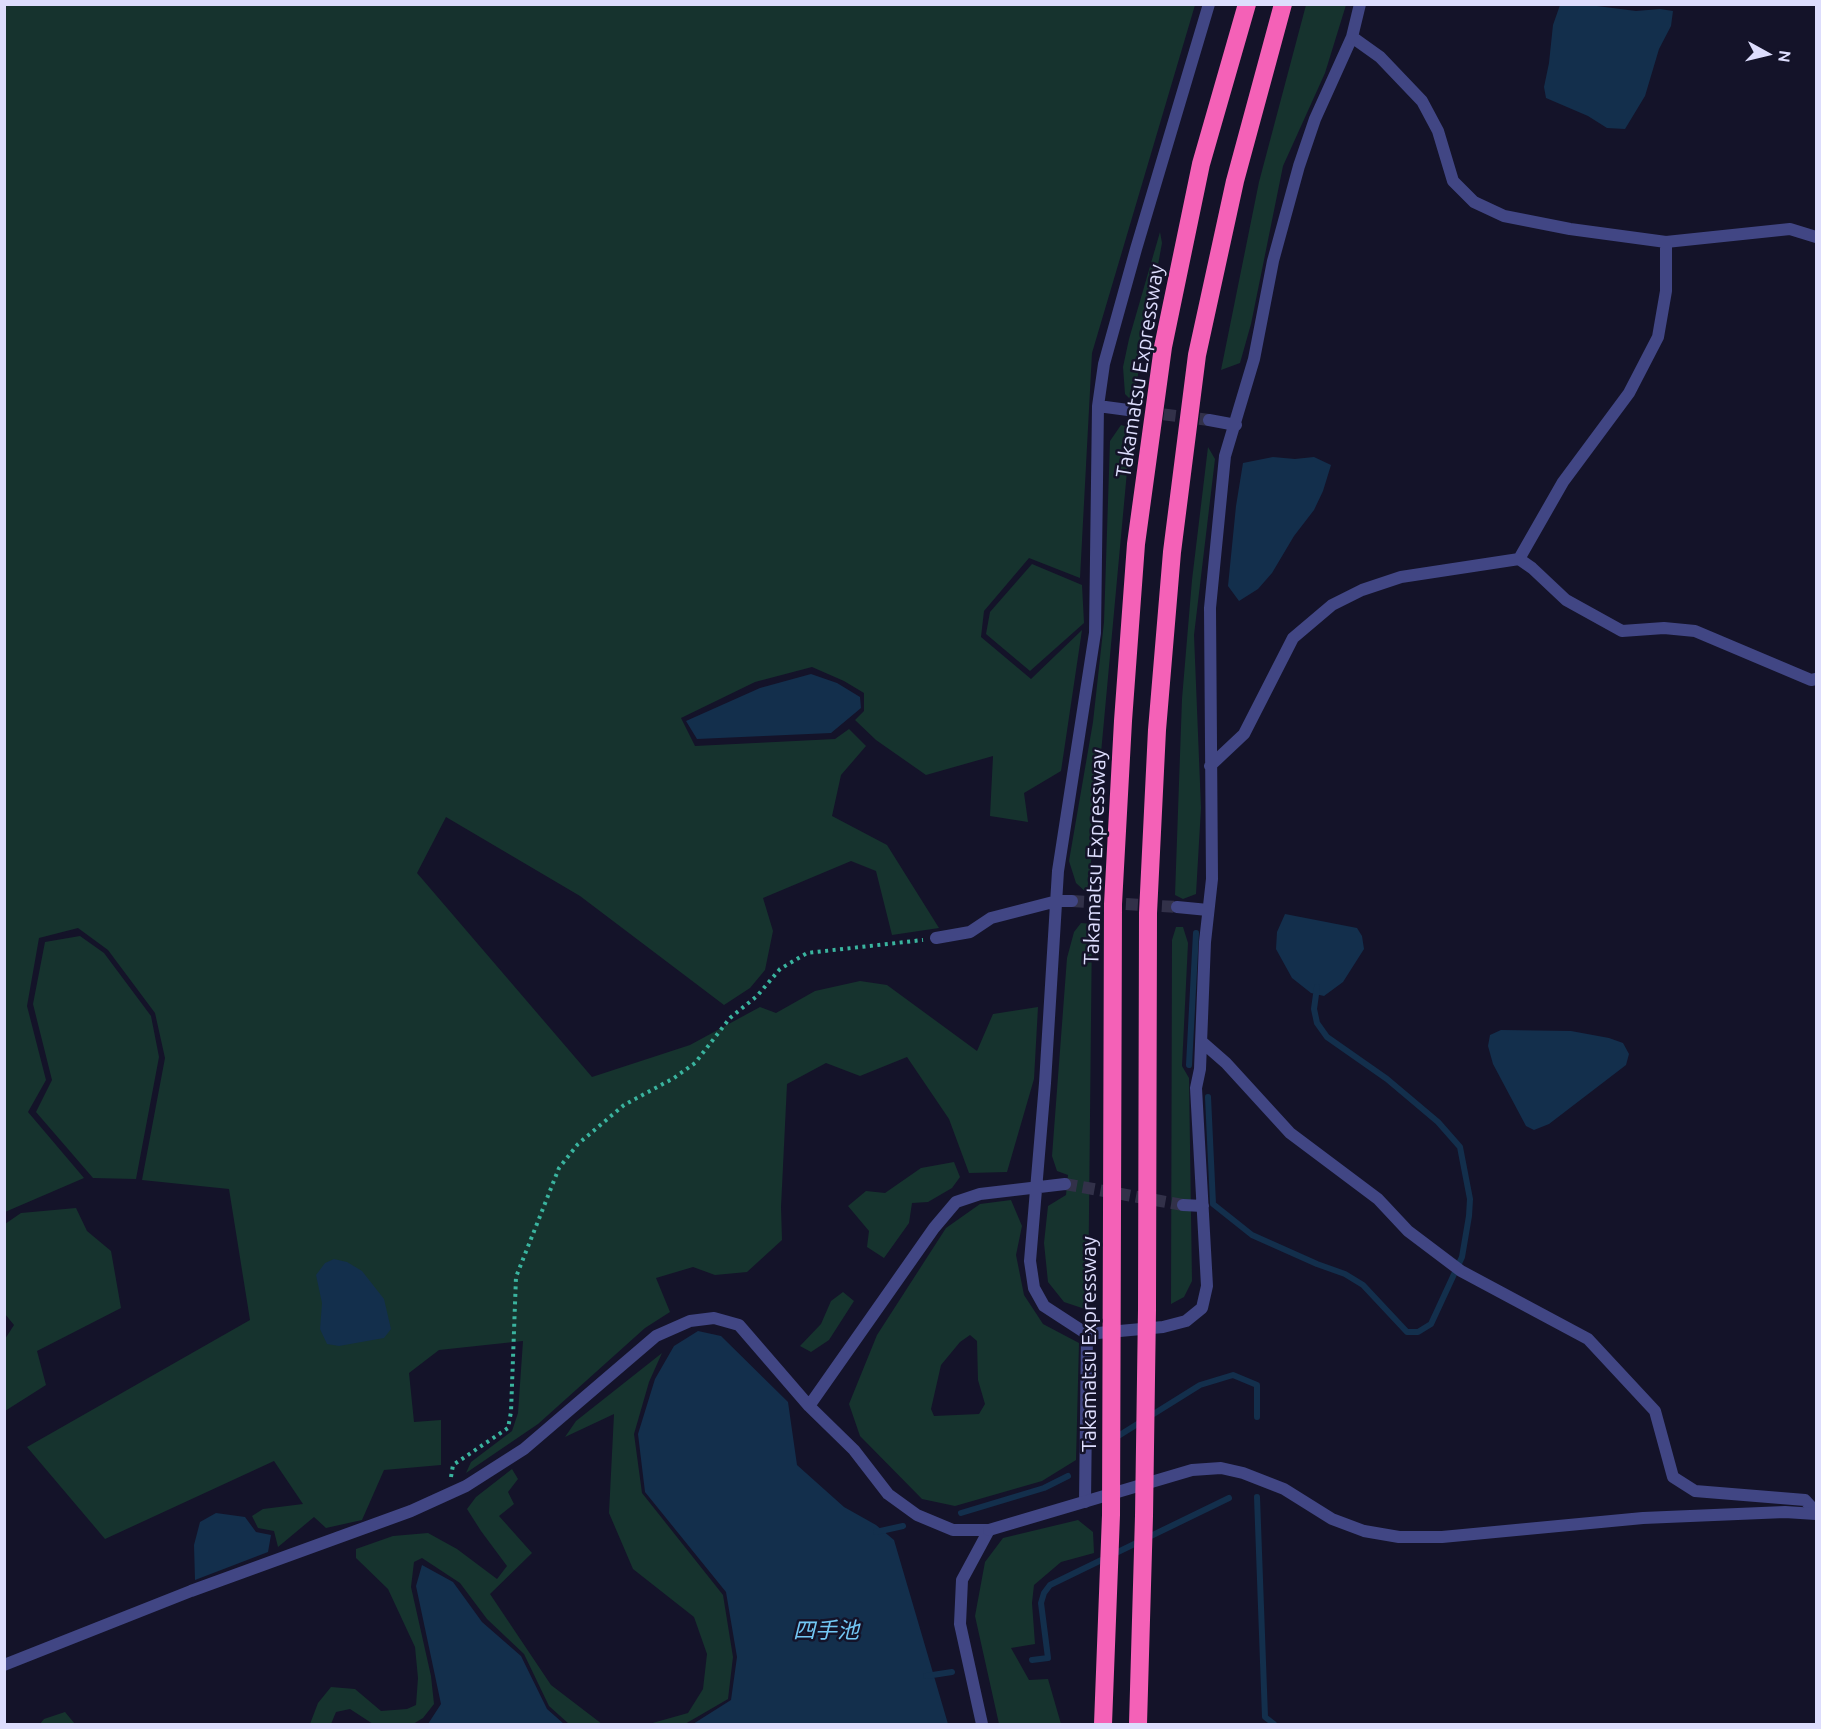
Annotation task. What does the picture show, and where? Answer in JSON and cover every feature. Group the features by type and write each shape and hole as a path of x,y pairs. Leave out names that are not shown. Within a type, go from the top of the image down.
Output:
{"highway":[{"name":"Takamatsu Expressway","path":"1103,1725 1111,1515 1113,904 1136,544 1163,347 1201,164 1247,4"},
{"path":"1138,1725 1147,1310 1148,913 1157,729 1172,552 1197,355 1235,181 1282,4"}],"street":[{"path":"1209,4 1104,364 1098,406 1095,633 1058,871 1030,1261 1034,1288 1044,1306 1087,1334 1163,1327 1186,1321 1202,1308 1207,1286 1197,1088 1202,1042 1205,942 1212,879 1210,608 1225,456 1254,360 1273,261 1299,166 1315,119 1352,37 1360,4"},
{"path":"1352,37 1380,57 1422,100 1438,131 1453,181 1474,202 1504,216 1570,229 1666,242 1790,229 1816,237"},
{"path":"1519,560 1563,482 1629,393 1658,337 1666,291 1666,242"},
{"path":"1098,406 1128,410"},
{"path":"1209,420 1236,424"},
{"path":"1210,766 1244,734 1293,638 1332,605 1362,590 1401,577 1519,560 1532,568 1566,600 1622,631 1664,628 1695,631 1811,680 1816,679"},
{"path":"936,938 969,932 992,918 1057,901 1072,901"},
{"path":"1177,907 1208,910"},
{"path":"1202,1042 1226,1063 1290,1133 1378,1199 1408,1231 1458,1269 1588,1339 1655,1411 1673,1477 1695,1491 1805,1500 1816,1513"},
{"path":"809,1406 934,1228 956,1202 980,1194 1065,1184"},
{"path":"1183,1205 1203,1206"},
{"path":"4,1665 190,1591 411,1512 466,1486 524,1449 657,1336 690,1321 714,1318 739,1325 809,1406 854,1450 888,1494 917,1515 953,1530 989,1530 1192,1470 1221,1468 1243,1473 1284,1489 1332,1519 1364,1531 1399,1537 1442,1537 1643,1518 1785,1512 1816,1513"},
{"path":"1085,1502 1087,1334"},
{"path":"982,1725 960,1624 962,1581 989,1530"}],"path":[{"path":"447,1495 453,1465 508,1428 511,1412 516,1277 555,1176 578,1144 624,1105 675,1078 694,1063 730,1018 757,996 780,969 807,953 936,938"}],"green space":[{"path":"5,5 1195,5 1092,353 1080,578 1029,558 984,611 981,637 1031,679 1082,630 1061,771 1024,793 1028,822 990,816 993,756 926,775 876,740 855,720 864,711 864,693 812,667 755,682 681,718 695,746 835,739 849,729 866,746 841,775 832,816 887,845 939,928 892,935 876,871 851,861 763,898 773,931 765,970 750,988 724,1005 580,896 446,817 417,873 592,1077 690,1045 760,1007 776,1013 815,991 860,981 887,985 977,1051 993,1014 1038,1007 1034,1079 1007,1172 969,1173 949,1119 907,1057 860,1076 826,1063 787,1084 781,1207 782,1240 747,1272 715,1275 693,1267 656,1278 670,1312 645,1328 538,1424 466,1473 471,1462 512,1431 518,1413 523,1341 439,1350 409,1373 414,1422 441,1420 441,1465 384,1470 362,1520 326,1528 314,1517 278,1547 274,1531 258,1528 252,1516 263,1509 303,1504 274,1461 105,1539 27,1447 250,1320 229,1189 142,1180 165,1058 155,1013 108,950 78,928 39,938 27,1006 46,1080 28,1112 84,1178 5,1212"},
{"path":"1306,5 1346,5 1325,73 1283,166 1251,324 1240,363 1221,370 1259,182"},
{"path":"1160,232 1162,243 1133,402 1125,394 1123,367"},
{"path":"1121,425 1131,428 1088,894 1076,883 1069,861 1093,722 1104,622 1110,441"},
{"path":"1208,447 1215,459 1194,635 1201,808 1196,894 1183,899 1175,895 1182,699 1192,580"},
{"path":"1032,564 1082,585 1084,623 1030,671 986,634 990,612"},
{"path":"1081,923 1092,924 1088,1310 1064,1302 1048,1282 1044,1243 1048,1206 1066,1195 1068,1175 1057,1171 1052,1156 1067,958 1074,932"},
{"path":"1176,927 1183,927 1188,943 1182,1066 1189,1078 1192,1281 1184,1297 1171,1304 1172,940"},
{"path":"80,936 104,953 151,1016 159,1057 136,1179 93,1178 36,1112 52,1080 33,1004 45,942"},
{"path":"954,1162 960,1177 952,1188 928,1202 912,1203 909,1223 884,1258 867,1247 869,1231 848,1206 866,1191 885,1193 921,1168"},
{"path":"1011,1200 1022,1226 1016,1255 1024,1295 1043,1324 1079,1343 1076,1460 1042,1481 955,1506 922,1499 860,1436 849,1404 877,1335 946,1228 980,1204","holes":["970,1335 977,1341 978,1380 985,1404 979,1414 934,1416 931,1409 941,1365 960,1342"]},
{"path":"76,1208 87,1231 111,1251 121,1308 37,1351 46,1385 5,1411 5,1339 14,1325 5,1314 5,1224 21,1213"},
{"path":"843,1292 854,1301 829,1340 811,1352 800,1346 821,1324 831,1301"},
{"path":"662,1353 649,1382 634,1434 642,1493 723,1595 733,1657 728,1699 685,1724 649,1724 688,1713 703,1689 707,1654 694,1617 633,1569 609,1513 614,1414 565,1437 576,1421"},
{"path":"512,1469 518,1479 508,1492 514,1504 499,1516 532,1553 490,1594 551,1685 602,1724 569,1724 549,1706 524,1654 487,1619 460,1583 422,1558 414,1562 411,1587 431,1676 434,1704 423,1718 413,1724 373,1724 350,1709 336,1712 331,1724 310,1724 318,1703 331,1687 355,1689 381,1711 407,1709 416,1705 418,1678 415,1647 388,1589 356,1558 356,1549 393,1536 428,1533 457,1549 497,1579 507,1566 467,1509 476,1497"},
{"path":"1078,1520 1093,1532 1094,1553 1061,1562 1034,1585 1032,1603 1035,1644 1011,1648 1029,1680 1048,1679 1061,1724 999,1724 975,1616 985,1562 1003,1538"},
{"path":"65,1712 75,1724 40,1724 44,1719"}],"water":[{"path":"1560,5 1589,5 1636,11 1660,9 1673,11 1671,26 1659,49 1645,96 1625,129 1607,128 1588,116 1546,98 1544,87 1553,25"},
{"path":"1273,457 1295,459 1314,457 1331,465 1314,510 1294,536 1272,573 1258,589 1239,601 1228,586 1243,463"},
{"path":"811,674 837,683 860,697 861,708 831,733 697,739 686,721 760,688"},
{"path":"1285,914 1357,928 1362,936 1364,949 1343,982 1324,996 1311,993 1292,978 1276,949 1277,932"},
{"path":"1501,1030 1571,1031 1609,1038 1623,1043 1629,1054 1626,1065 1549,1124 1534,1130 1526,1126 1493,1064 1488,1046 1490,1035"},
{"path":"334,1259 347,1262 362,1271 384,1299 391,1329 384,1338 339,1346 327,1344 320,1329 322,1303 316,1275 325,1263"},
{"name":"四手池","path":"698,1331 721,1336 788,1402 797,1465 844,1507 876,1525 894,1540 948,1724 693,1724 731,1700 737,1657 726,1592 645,1492 638,1434 655,1379 674,1346"},
{"path":"216,1513 245,1517 256,1532 271,1535 268,1552 195,1580 194,1545 200,1522"},
{"path":"422,1565 453,1582 482,1622 521,1656 547,1709 564,1724 428,1724 441,1704 416,1586"}],"waterway":[{"path":"1189,1065 1196,933"},
{"path":"1208,1097 1213,1204 1252,1235 1345,1274 1363,1285 1407,1332 1418,1332 1431,1324 1462,1257 1469,1216 1470,1199 1460,1147 1438,1122 1387,1079 1327,1037 1317,1023 1314,1009 1317,987"},
{"path":"1115,1438 1200,1385 1233,1375 1257,1385 1257,1417"},
{"path":"961,1513 1044,1488 1068,1476"},
{"path":"1257,1497 1265,1717 1274,1724"},
{"path":"1032,1660 1048,1658 1041,1603 1050,1585 1229,1498"},
{"path":"876,1532 903,1526"},
{"path":"926,1676 952,1672"}],"tunnel":[{"path":"1128,410 1209,420"},
{"path":"1072,901 1177,907"},
{"path":"1065,1184 1183,1205"}]}
